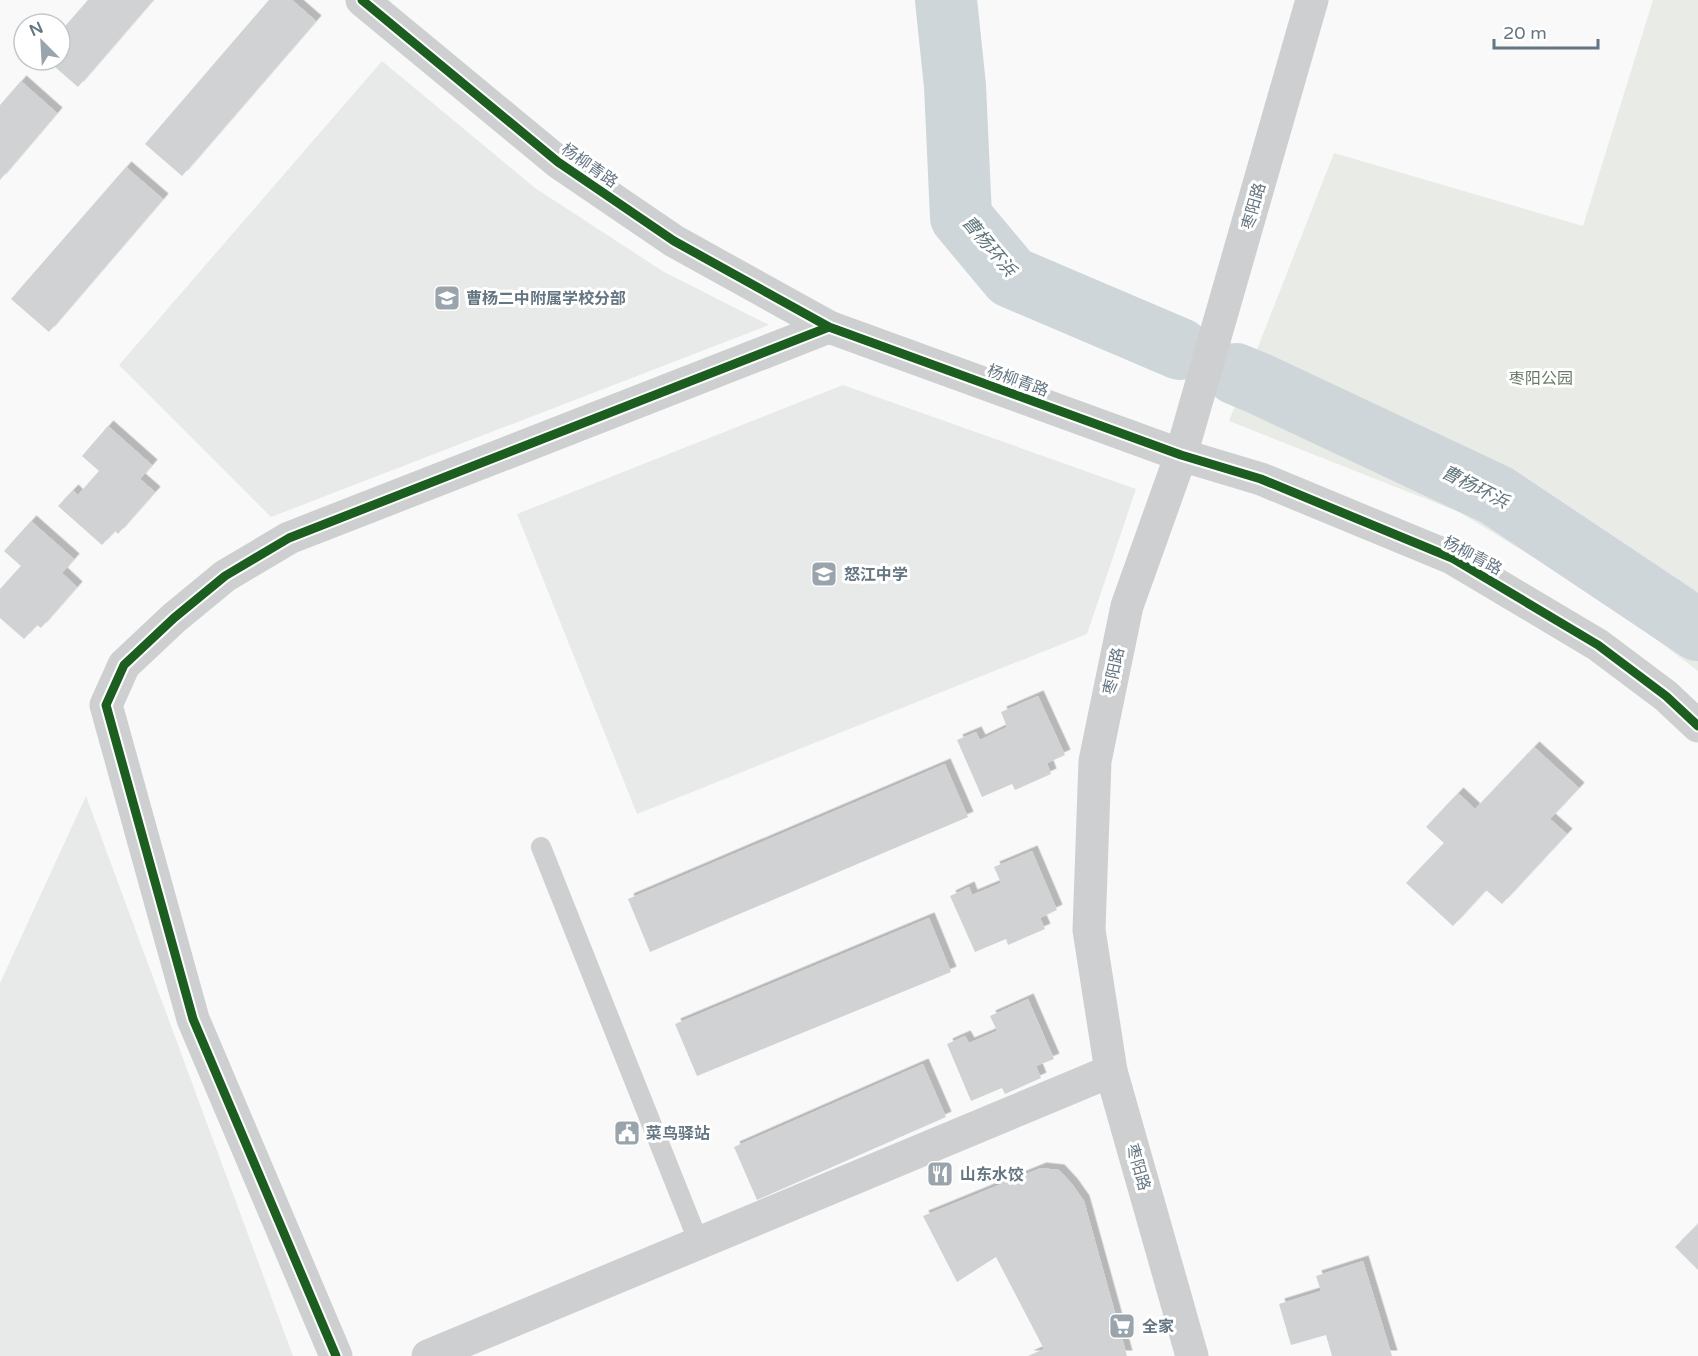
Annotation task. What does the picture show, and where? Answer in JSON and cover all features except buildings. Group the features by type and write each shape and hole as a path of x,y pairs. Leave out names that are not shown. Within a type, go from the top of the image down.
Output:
{"street":[{"name":"杨柳青路","path":"362,0 558,162 674,241 829,327 1181,455 1261,479 1452,558 1598,645 1666,696 1698,726"},
{"name":"枣阳路","path":"1192,1356 1111,1071 1089,930 1095,761 1127,606 1181,455 1312,0"},
{"path":"336,1356 193,1019 106,705 124,665 174,618 225,576 289,538 829,327"},
{"path":"428,1356 1111,1071"}],"lane":[{"path":"542,847 699,1243"}],"shaded area":[{"name":"曹杨二中附属学校分部","path":"382,61 535,188 664,272 769,325 271,517 119,365"},
{"name":"怒江中学","path":"843,385 1136,489 1087,634 637,814 517,514"},
{"path":"86,796 293,1356 0,1356 0,983"}],"green space":[{"name":"枣阳公园","path":"1653,0 1698,0 1698,671 1604,600 1459,512 1229,421 1334,153 1583,226"}],"waterway":[{"name":"曹杨环浜","path":"946,0 955,86 961,217 1011,277 1180,349"},
{"name":"曹杨环浜","path":"1236,374 1496,495 1698,630"}],"cycle path":[{"path":"362,0 558,162 674,241 829,327 1181,455 1261,479 1452,558 1598,645 1666,696 1698,726"},
{"path":"336,1356 193,1019 106,705 124,665 174,618 225,576 289,538 829,327"}],"place":[{"name":"曹杨二中附属学校分部","path":"447,298"},
{"name":"怒江中学","path":"824,574"},
{"name":"菜鸟驿站","path":"627,1133"},
{"name":"山东水饺","path":"940,1174"},
{"name":"全家","path":"1122,1326"}]}
